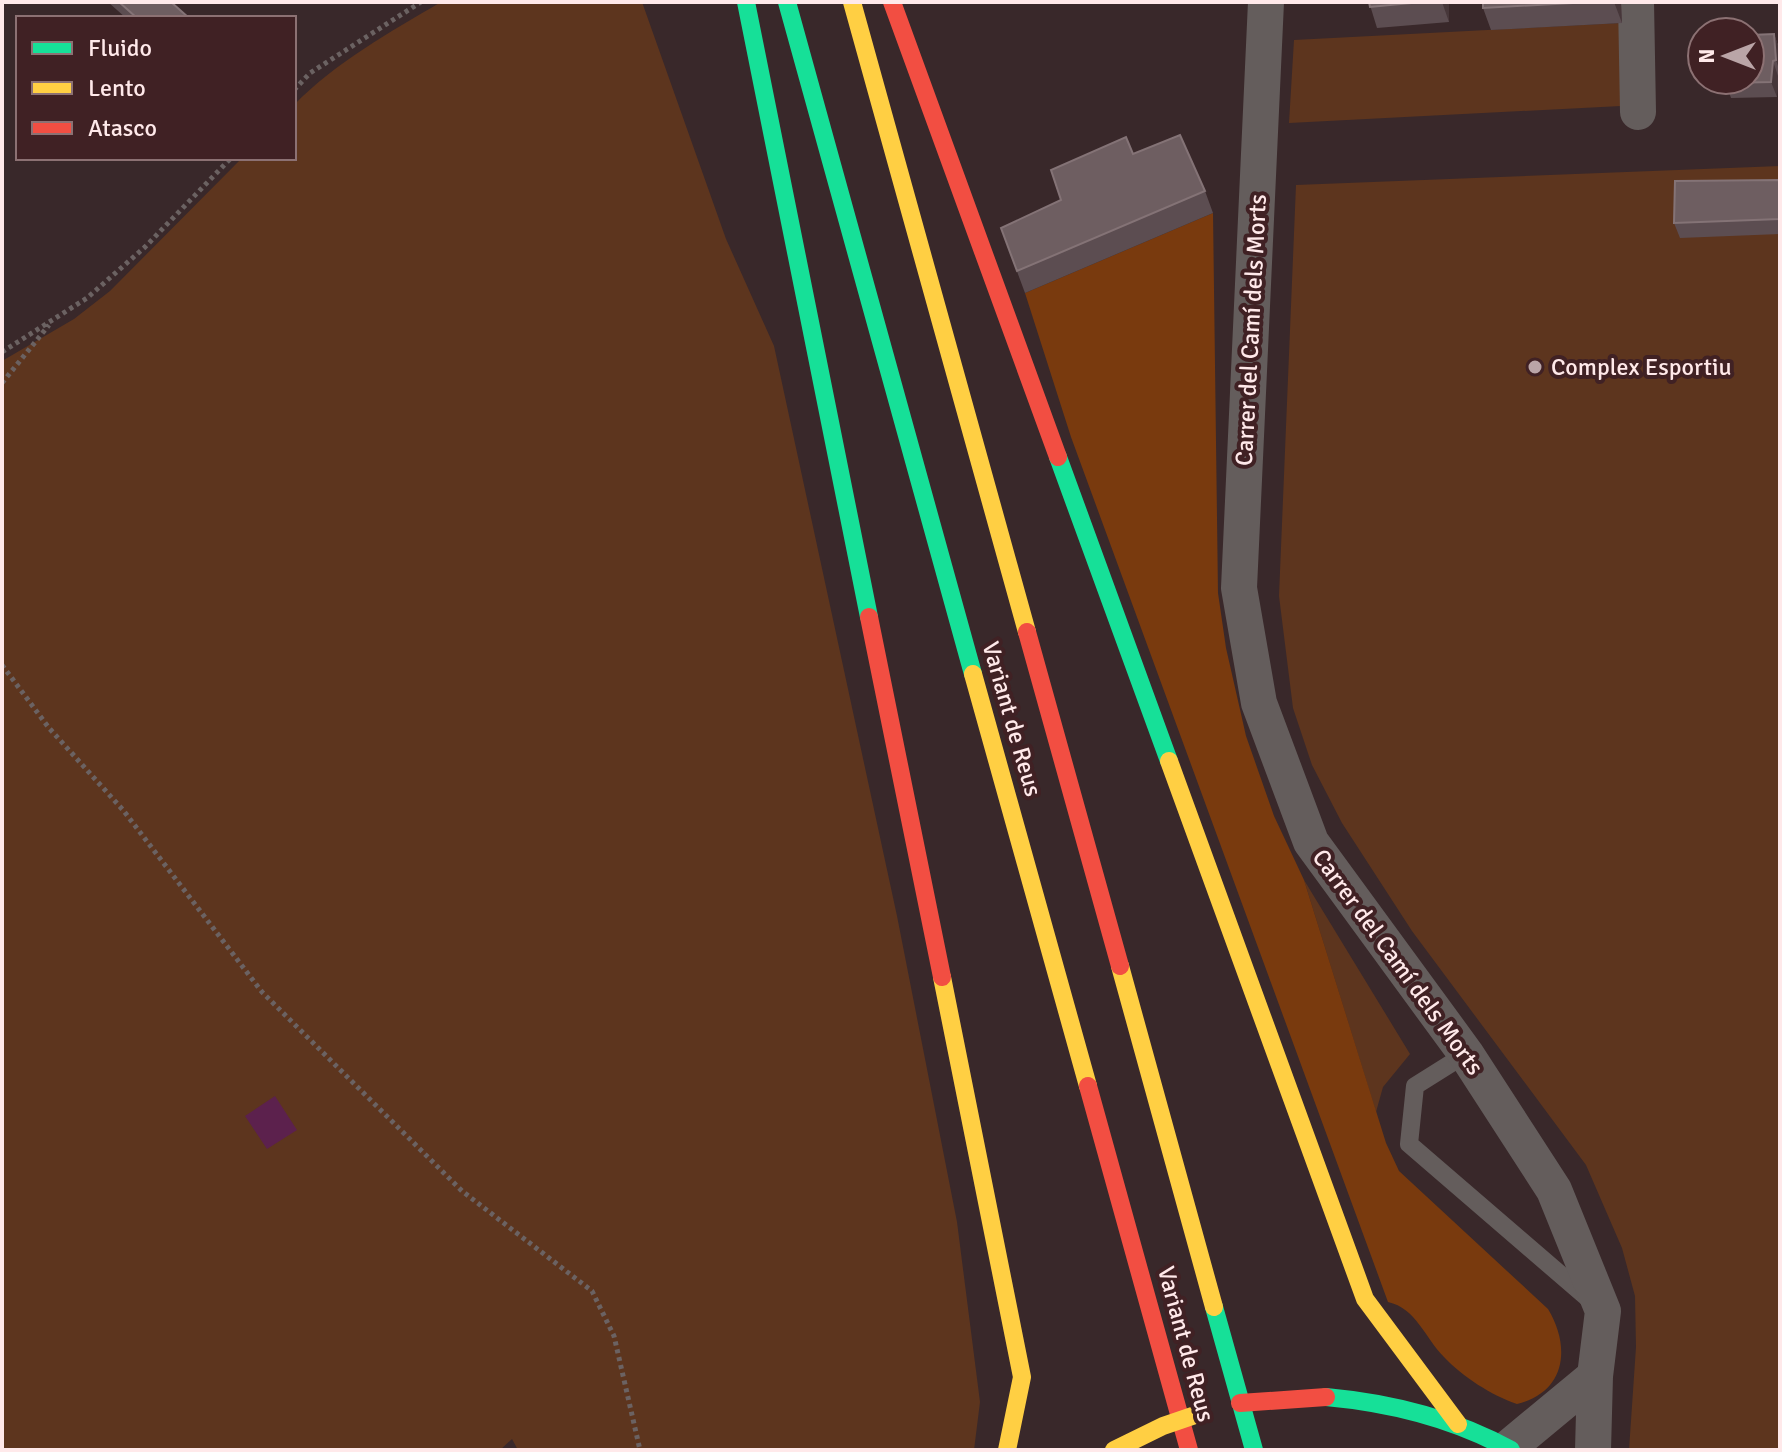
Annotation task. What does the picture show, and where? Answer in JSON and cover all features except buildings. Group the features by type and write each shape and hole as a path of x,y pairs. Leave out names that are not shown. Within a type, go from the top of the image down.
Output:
{"main road":[{"path":"746,2 1022,1377 1007,1450"},
{"name":"Variant de Reus","path":"787,2 1189,1450"},
{"name":"Variant de Reus","path":"852,2 1254,1450"},
{"path":"892,2 1365,1299 1458,1424"},
{"path":"1114,1450 1163,1426 1220,1408 1284,1397 1326,1397 1386,1404 1458,1424 1509,1449"}],"street":[{"name":"Carrer del Camí dels Morts","path":"1266,2 1239,588 1259,703 1311,842 1466,1054 1554,1190 1603,1311 1595,1376 1593,1450"},
{"path":"1636,2 1638,112"},
{"path":"1509,1449 1595,1376"}],"lane":[{"path":"1466,1054 1415,1086 1409,1144 1603,1311"}],"path":[{"path":"296,88 310,73 421,2"},
{"path":"2,352 87,298 145,247 229,160"},
{"path":"2,383 52,321"},
{"path":"2,665 49,728 159,855 262,992 367,1093 462,1191 504,1226 557,1260 592,1291 614,1336 640,1450"}],"shaded area":[{"path":"441,2 642,2 726,239 774,346 897,916 957,1222 980,1402 974,1450 518,1450 512,1439 500,1450 2,1450 2,361 74,319 110,291 240,160 296,160 296,103 346,61"},
{"path":"1622,23 1621,106 1289,123 1294,40"},
{"path":"1780,166 1780,1450 1629,1450 1636,1347 1635,1296 1622,1248 1586,1165 1412,931 1342,823 1312,765 1293,708 1279,596 1296,185"},
{"path":"1213,213 1218,593 1226,648 1246,736 1274,816 1304,880 1386,1143 1399,1171 1548,1309 1555,1324 1561,1353 1560,1366 1554,1379 1533,1398 1517,1404 1487,1390 1460,1372 1406,1310 1388,1302 1071,437 1025,293"},
{"path":"1304,880 1410,1054 1383,1087 1376,1112"},
{"path":"275,1096 297,1130 267,1149 245,1116"}],"traffic: fast":[{"path":"746,2 869,617"},
{"path":"787,2 973,674"},
{"path":"1058,457 1169,761"},
{"path":"1214,1307 1254,1450"},
{"path":"1326,1397 1375,1403 1422,1414 1467,1429 1511,1450"}],"traffic: slow":[{"path":"852,2 1027,632"},
{"path":"973,674 1088,1086"},
{"path":"1169,761 1365,1299 1458,1424"},
{"path":"1120,966 1214,1307"},
{"path":"942,977 1022,1377 1007,1450"},
{"path":"1114,1450 1163,1426 1201,1413"}],"traffic: jam":[{"path":"892,2 1058,457"},
{"path":"869,617 942,977"},
{"path":"1027,632 1120,966"},
{"path":"1088,1086 1189,1450"},
{"path":"1240,1403 1326,1397"}],"place":[{"name":"Complex Esportiu","path":"1535,367"}]}
